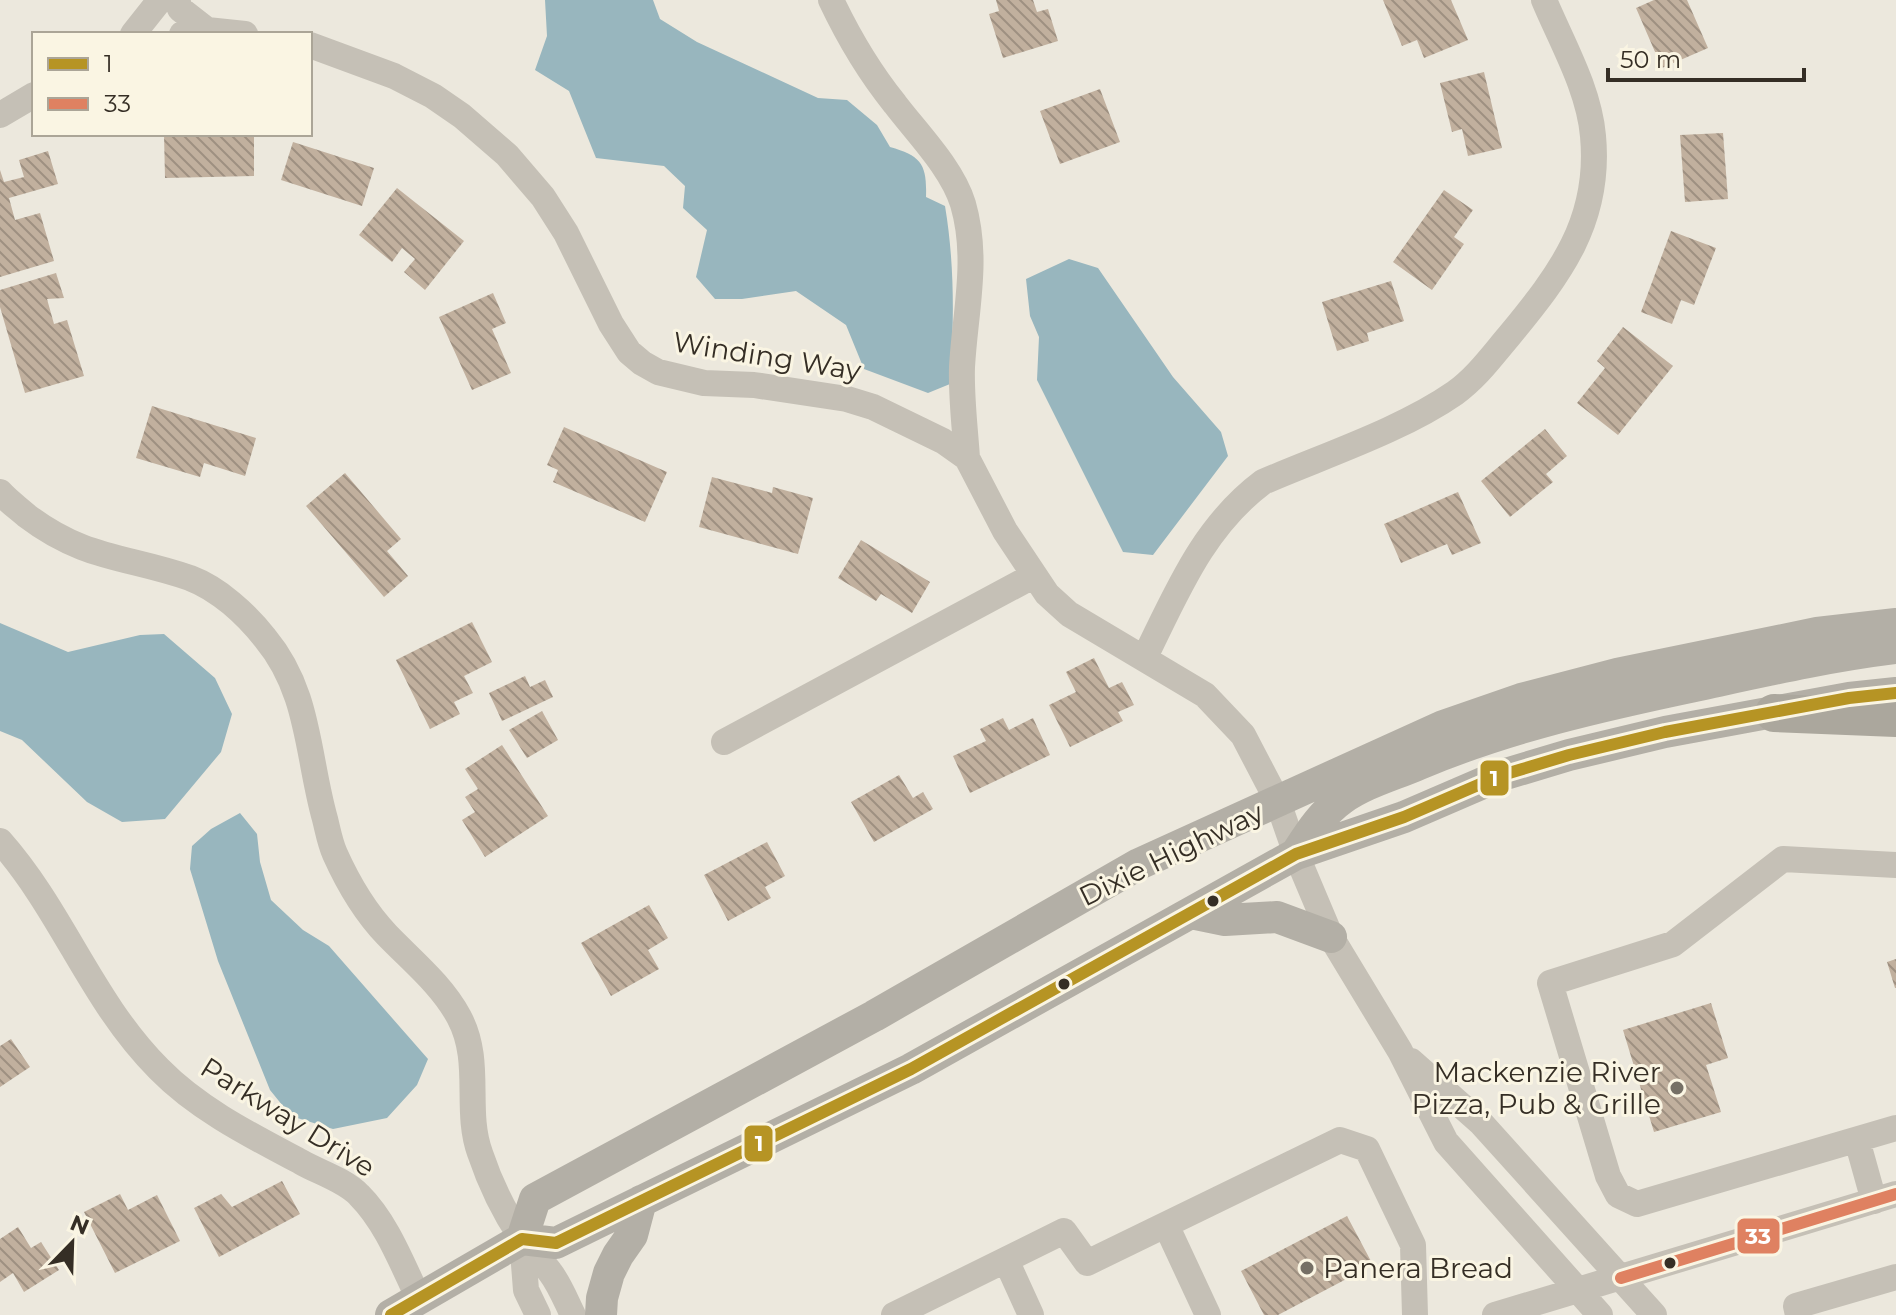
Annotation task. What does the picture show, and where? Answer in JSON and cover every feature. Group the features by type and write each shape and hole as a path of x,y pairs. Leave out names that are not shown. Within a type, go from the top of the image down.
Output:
{"highway":[{"path":"1774,713 1896,718"}],"main road":[{"name":"Dixie Highway","path":"1896,624 1817,633 1617,674 1521,699 1443,726 1139,864 862,1023 535,1199 522,1239 556,1243 911,1069 1296,854 1404,817 1513,772 1665,732 1849,698 1896,693"},
{"path":"1296,854 1319,819 1359,789 1445,753 1525,725 1752,673 1896,648"},
{"path":"1191,913 1225,920 1277,917 1331,937"},
{"path":"601,1315 609,1273 632,1235 641,1201"},
{"path":"400,1312 522,1239"}],"street":[{"path":"135,32 160,0"},
{"path":"177,0 195,32"},
{"path":"831,0 842,23 892,100 938,158 963,202 971,252 962,369 967,458"},
{"path":"1145,657 1191,564 1224,516 1242,498 1263,482 1411,418 1452,395 1472,380 1552,283 1580,235 1595,169 1589,110 1544,0"},
{"name":"Winding Way","path":"312,46 394,76 433,96 462,116 507,155 543,197 566,233 611,324 629,352 642,363 658,372 704,383 754,385 847,399 873,407 943,441 967,458 1005,531 1047,594 1069,614 1205,695 1243,735 1278,802 1331,937 1400,1051"},
{"path":"0,115 32,96"},
{"path":"0,492 50,533 78,547 191,579 214,591 266,638 285,666 305,717 314,781 333,850 348,880 375,920 447,997 461,1019 469,1040 474,1069 478,1150 495,1192 522,1239 552,1274 573,1315"},
{"path":"724,742 1033,576"},
{"name":"Parkway Drive","path":"0,841 46,901 122,1029 151,1061 187,1094 256,1138 357,1192 377,1218 400,1312"},
{"path":"1896,865 1783,859 1673,944 1550,983 1608,1176 1618,1195 1637,1204 1896,1128"},
{"path":"1400,1051 1481,1123 1654,1315"},
{"path":"1400,1051 1446,1142 1600,1315"},
{"path":"894,1315 1064,1231 1087,1263 1167,1227 1340,1140 1367,1149 1413,1245 1415,1315"},
{"path":"1495,1315 1885,1198 1857,1140"},
{"path":"1167,1227 1208,1315"},
{"path":"522,1239 526,1290 538,1315"},
{"path":"1006,1260 1031,1315"},
{"path":"1798,1315 1796,1306 1896,1277"}],"water":[{"path":"545,0 653,0 660,19 697,42 818,98 847,100 877,125 890,147 916,158 923,169 926,197 945,206 953,295 950,384 928,393 864,369 846,325 796,291 742,299 715,299 696,277 707,230 683,208 685,186 664,166 596,158 569,91 535,70 547,36"},
{"path":"1069,259 1098,268 1173,377 1221,432 1228,456 1153,555 1123,552 1037,380 1039,337 1030,316 1026,279"},
{"path":"0,623 68,652 140,635 164,634 215,678 232,714 221,752 165,819 122,822 87,802 22,740 0,731"},
{"path":"240,813 257,834 260,862 271,900 303,930 329,946 428,1059 417,1085 387,1118 333,1129 291,1116 270,1090 218,961 190,869 192,846 211,829"}],"building":[{"path":"996,0 1033,0 1037,12 1048,9 1058,41 1003,58 989,14 999,11"},
{"path":"1383,0 1451,0 1468,40 1424,58 1417,40 1402,46"},
{"path":"1654,0 1687,0 1708,48 1662,68 1636,8"},
{"path":"1484,72 1502,148 1468,156 1462,129 1452,132 1440,83"},
{"path":"1100,89 1120,142 1060,164 1040,111"},
{"path":"1723,133 1728,199 1685,202 1680,135"},
{"path":"164,136 254,136 254,176 165,178"},
{"path":"293,142 374,168 362,206 281,180"},
{"path":"48,151 58,184 9,198 15,220 40,213 54,261 0,277 0,170 4,182 24,177 19,160"},
{"path":"397,188 464,241 425,290 404,272 415,259 402,248 392,262 359,235"},
{"path":"1444,190 1473,210 1454,237 1464,244 1432,290 1393,262"},
{"path":"1671,231 1716,248 1694,305 1681,300 1672,324 1641,312"},
{"path":"56,273 64,298 47,299 54,324 67,320 84,376 25,393 0,307 0,290"},
{"path":"1391,281 1404,321 1367,333 1369,341 1337,351 1322,302"},
{"path":"493,293 506,323 492,329 511,373 472,390 439,317"},
{"path":"1623,327 1673,366 1618,435 1577,403 1605,368 1597,361"},
{"path":"152,406 256,438 245,476 204,463 200,477 136,458"},
{"path":"564,427 667,472 645,522 553,482 558,470 547,465"},
{"path":"1545,429 1567,456 1546,474 1553,482 1510,517 1481,481"},
{"path":"345,473 401,539 387,551 408,576 384,597 306,506"},
{"path":"712,477 772,493 773,487 813,498 798,554 699,527"},
{"path":"1458,492 1481,543 1452,555 1447,544 1401,563 1384,524"},
{"path":"861,540 930,582 912,613 881,594 876,601 838,578"},
{"path":"472,622 492,662 464,676 473,693 454,702 460,714 430,729 396,660"},
{"path":"1094,658 1109,688 1122,682 1134,705 1118,712 1123,721 1070,747 1049,705 1076,692 1066,672"},
{"path":"525,676 530,687 545,680 553,697 502,721 489,693"},
{"path":"542,711 558,740 527,758 509,730"},
{"path":"1003,718 1009,730 1033,718 1050,755 970,793 953,756 986,741 980,729"},
{"path":"502,745 548,816 485,857 462,820 475,812 465,797 478,789 465,769"},
{"path":"899,775 913,798 923,792 933,809 874,842 851,802"},
{"path":"767,842 785,876 765,887 771,898 728,921 704,875"},
{"path":"649,905 668,938 648,950 659,969 611,996 581,943"},
{"path":"1896,959 1896,988 1895,988 1887,962"},
{"name":"Mackenzie River Pizza, Pub & Grille","path":"1711,1003 1728,1058 1706,1065 1721,1112 1654,1132 1623,1030"},
{"path":"11,1039 30,1067 0,1087 0,1046"},
{"path":"282,1181 300,1214 219,1257 194,1208 221,1194 232,1207"},
{"path":"120,1194 128,1210 157,1195 180,1241 115,1273 84,1212"},
{"name":"Panera Bread","path":"1347,1216 1373,1265 1278,1315 1264,1315 1241,1271"},
{"path":"18,1227 31,1248 41,1242 59,1270 24,1292 13,1273 0,1282 0,1239"}],"transit line":[{"name":"1","path":"391,1315 522,1239 556,1243 911,1069 1296,854 1404,817 1499,776 1569,755 1665,732 1849,698 1896,693"},
{"name":"33","path":"1621,1278 1896,1194"}],"place":[{"name":"Mackenzie River Pizza, Pub & Grille","path":"1677,1088"},
{"name":"Panera Bread","path":"1307,1268"}]}
